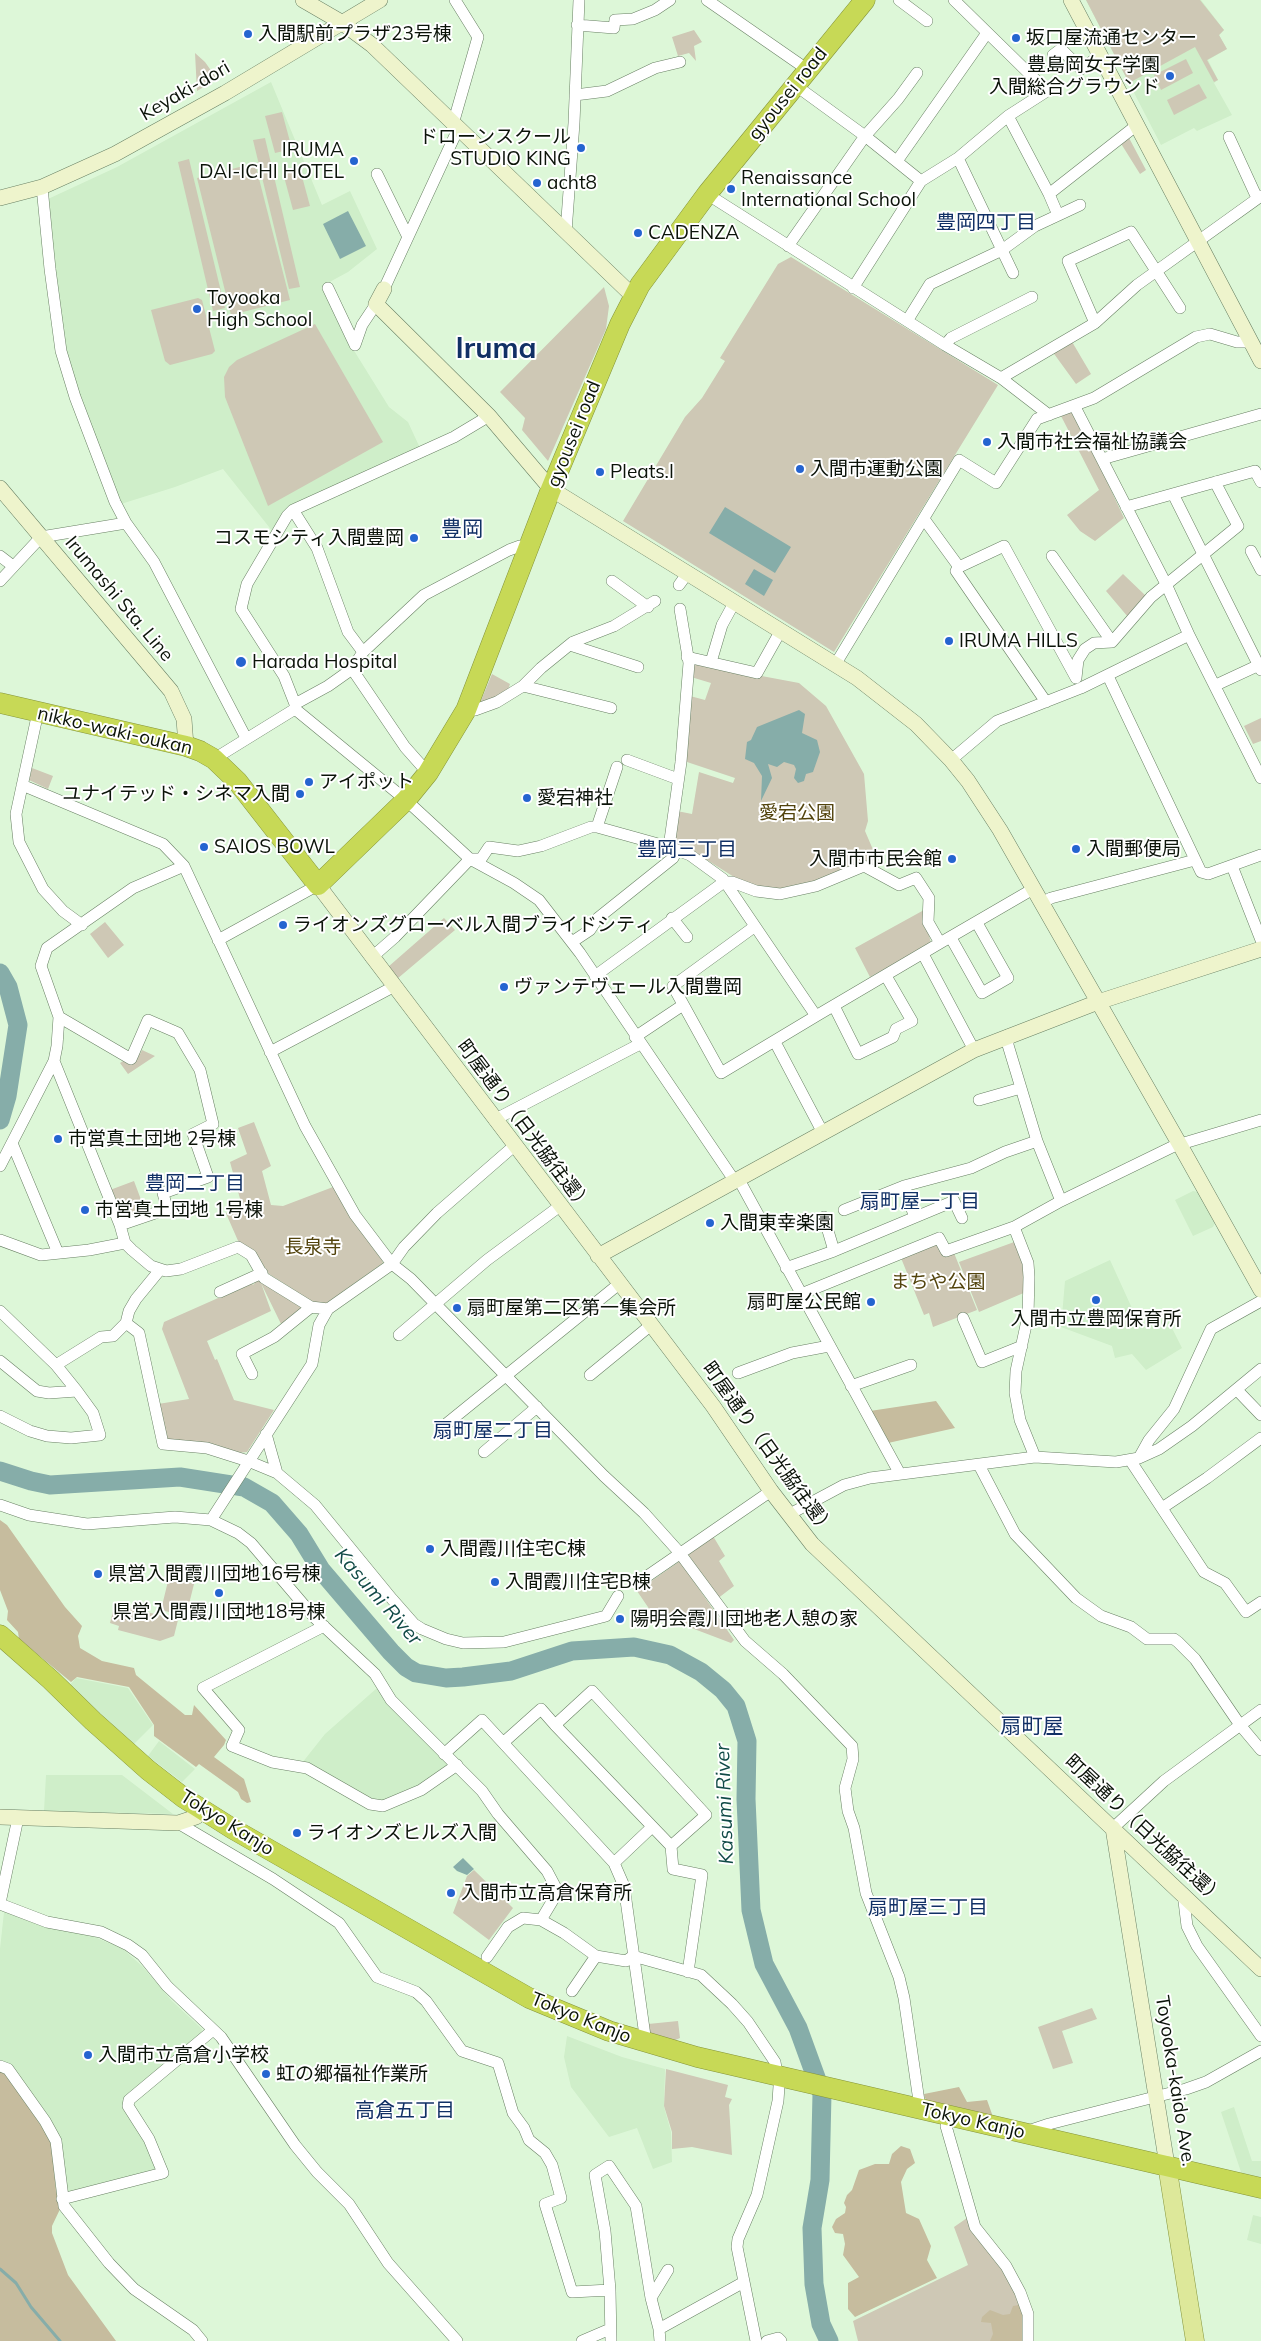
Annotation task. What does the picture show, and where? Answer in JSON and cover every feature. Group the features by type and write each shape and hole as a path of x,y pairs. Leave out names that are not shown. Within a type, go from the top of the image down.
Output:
{"highway":[{"name":"gyousei road","path":"318,885 406,800 428,773 466,710 552,488 610,346 634,297 664,250 707,194 866,0"},
{"name":"nikko-waki-oukan","path":"0,703 186,746 214,760 237,781 318,885"},
{"name":"Tokyo Kanjo","path":"0,1635 148,1770 192,1816 529,1998 609,2032 787,2083"},
{"name":"Tokyo Kanjo","path":"0,1649 115,1754 192,1816 530,2011 644,2054 849,2097 920,2108 1023,2133 1168,2172 1261,2200"},
{"name":"Tokyo Kanjo","path":"849,2097 946,2126 1168,2172 1261,2188"}],"main road":[{"name":"Toyooka-kaido Ave.","path":"1168,2172 1195,2341"}],"street":[{"path":"303,0 341,22 372,45 634,297"},
{"name":"Keyaki-dori","path":"0,198 42,187 115,154 224,93 380,0"},
{"path":"328,288 355,345 362,325 384,289 408,237 456,126 478,36 455,0"},
{"path":"566,232 579,0"},
{"path":"577,25 614,28 615,20 633,19 655,10 670,0"},
{"path":"899,0 927,21"},
{"path":"853,288 921,181 958,158 1008,116 1048,91 954,0"},
{"path":"1071,0 1261,361"},
{"path":"714,2 802,77 866,136 921,181"},
{"path":"897,161 987,34"},
{"path":"1053,55 1061,49 1080,68 1100,56"},
{"path":"575,95 607,91 655,68 680,62"},
{"path":"788,246 866,136 898,99 917,73"},
{"path":"1008,116 1058,215"},
{"path":"1049,194 1137,125"},
{"path":"1001,378 1095,323 1137,285 1259,197 1229,137"},
{"path":"958,158 1013,273"},
{"path":"377,174 408,237"},
{"path":"42,187 61,351 75,397 115,502 126,523 154,562 246,738"},
{"path":"707,194 853,288 1001,378 1048,416"},
{"path":"908,321 930,284 1002,250 1035,226 1080,205"},
{"path":"1095,323 1068,261 1132,232 1155,273 1180,308"},
{"path":"945,345 951,338 1032,297"},
{"path":"376,304 489,416 552,488 683,579 734,603 835,665 900,710 951,760 976,793 1033,889 1180,1144 1261,1290"},
{"path":"835,665 959,460 996,483 1037,418 1075,407 1110,390 1196,337 1210,334 1237,342 1251,342"},
{"path":"1075,407 1166,584 1189,635 1216,685 1261,778"},
{"path":"1102,459 1261,414"},
{"path":"489,416 426,451 293,510 251,576 243,593 241,609 284,676 295,706 406,800 470,858 514,883 539,900 572,942 736,1179 900,1474"},
{"path":"1126,506 1255,471 1261,482"},
{"path":"1078,683 1078,660 1085,649 1094,643 1112,642 1151,597 1238,526 1215,482"},
{"name":"Irumashi Sta. Line","path":"0,488 171,691 184,719 186,746"},
{"path":"1173,494 1260,668 1216,685"},
{"path":"293,510 317,548 348,632 363,652"},
{"path":"924,519 959,567"},
{"path":"0,581 41,536 126,523"},
{"path":"214,760 352,669 363,652 418,600 438,586 509,550 520,546 529,548"},
{"path":"1046,702 956,571 959,567 1004,546 1078,683"},
{"path":"1251,551 1261,570"},
{"path":"0,556 13,566"},
{"path":"1052,556 1112,642"},
{"path":"466,710 484,708 523,686 541,668 570,645 614,626 652,604 612,581"},
{"path":"710,662 722,625 734,603"},
{"path":"572,942 590,930 598,918 673,858 678,779 687,701 687,657 680,609"},
{"path":"687,657 757,673 780,632"},
{"path":"951,760 997,721 1046,702 1078,683 1108,676 1189,635"},
{"path":"570,645 638,667"},
{"path":"352,669 405,747 428,773"},
{"path":"1108,676 1201,872 1208,874 1261,855"},
{"path":"523,686 611,708"},
{"path":"38,712 16,814 19,842 44,889 63,911 82,925"},
{"path":"627,760 678,779"},
{"path":"597,827 617,767"},
{"path":"22,785 163,844 184,866 270,1052 329,1172 355,1216 392,1264 411,1279 644,1513 679,1552 746,1641 783,1674 852,1746 853,1759 845,1788 848,1810 854,1828 866,1893 899,1976 920,2108"},
{"path":"470,858 481,859 489,847 518,851 541,846 592,827 690,855 724,882 816,1016"},
{"path":"371,958 395,937 470,858"},
{"path":"1041,903 1051,898 1195,860"},
{"path":"0,1166 54,1061 59,1032 59,1017 41,966 41,959 47,948 133,888 184,866"},
{"path":"595,976 672,918 724,882 732,882 756,891 780,894 816,886 864,866 899,885 916,878 929,898 928,922 940,944"},
{"path":"1232,866 1261,940"},
{"path":"218,940 318,885"},
{"name":"町屋通り（日光脇往還）","path":"318,885 494,1120 714,1406 770,1491 812,1544 844,1577 900,1626 1261,1969"},
{"path":"754,927 673,986 721,1073 1033,889"},
{"path":"672,918 687,938"},
{"path":"951,938 982,993 1008,978 976,923"},
{"path":"598,1256 974,1050 1008,1035 1098,1002 1261,949"},
{"path":"923,954 974,1050"},
{"path":"834,1006 858,1054 893,1037 896,1029 912,1021 886,976"},
{"path":"270,1052 393,987"},
{"path":"494,1120 638,1040 683,1005"},
{"path":"59,1017 131,1059 148,1020 178,1033 200,1070 213,1124 193,1134 208,1177 163,1193 167,1209 120,1225"},
{"path":"1008,1035 1008,1046 1037,1141 1061,1201"},
{"path":"775,1042 823,1133"},
{"path":"54,1061 120,1225 125,1243 132,1250 159,1271 181,1269 238,1247 251,1255 264,1278 311,1307 328,1309"},
{"path":"979,1100 1021,1088"},
{"path":"801,1294 939,1238 946,1252 1014,1227 1136,1163 1180,1144 1261,1120"},
{"path":"844,1210 904,1186 971,1168 1005,1152 1037,1141"},
{"path":"12,1143 58,1253"},
{"path":"213,1517 246,1463 312,1364 319,1325 328,1309 392,1264 404,1247 437,1213 514,1146"},
{"path":"904,1186 914,1216"},
{"path":"786,1268 834,1251 954,1200 962,1218"},
{"path":"399,1335 487,1260 560,1206"},
{"path":"824,1216 834,1251"},
{"path":"1014,1227 1029,1270 1028,1316 1016,1370 1015,1393 1020,1420 1035,1457"},
{"path":"0,1240 31,1253 89,1250 125,1243"},
{"path":"56,1365 101,1337 113,1336 126,1323 129,1311 159,1271"},
{"path":"220,1292 262,1273"},
{"path":"445,1425 619,1284"},
{"path":"1134,1459 1174,1409 1211,1329 1261,1302"},
{"path":"252,1374 242,1354 274,1337 311,1307"},
{"path":"0,1311 56,1365 93,1413 100,1434 70,1438 46,1436 30,1431 0,1416"},
{"path":"963,1318 982,1362 1022,1346"},
{"path":"126,1323 139,1333 163,1444 207,1448 277,1473 316,1504 414,1624 446,1639 477,1643 504,1642 606,1616 618,1596"},
{"path":"590,1375 651,1325"},
{"path":"738,1373 792,1353 829,1346"},
{"path":"0,1361 37,1391 49,1393 77,1391"},
{"path":"852,1386 912,1365"},
{"path":"788,1515 844,1485 900,1474 1035,1457 1116,1462 1134,1459 1159,1449 1198,1422 1261,1370"},
{"path":"1237,1390 1261,1415"},
{"path":"484,1452 537,1407"},
{"path":"266,1434 277,1473"},
{"path":"1162,1508 1261,1438"},
{"path":"1134,1459 1162,1508 1204,1572 1225,1584 1246,1612 1261,1602"},
{"path":"979,1465 1016,1534 1076,1598 1100,1616 1131,1627 1147,1639 1174,1639 1195,1660 1240,1725 1261,1750"},
{"path":"643,1579 679,1552 770,1491"},
{"path":"0,1505 18,1513 87,1524 175,1517 213,1517 238,1533 258,1550 324,1626 375,1674 391,1700 482,1790 552,1878 556,1888 553,1900 541,1920"},
{"path":"324,1626 202,1688 239,1730 232,1746 272,1762 307,1768 370,1804 383,1806 421,1790 457,1765"},
{"path":"555,1725 592,1691 706,1815 670,1846"},
{"path":"504,1742 541,1709 670,1846 673,1869 702,1875 688,1972"},
{"path":"1113,1828 1164,1780 1261,1710"},
{"path":"444,1754 482,1720 614,1863 624,1886 646,2043"},
{"path":"0,1817 192,1816 273,1879 339,1923 377,1977 416,1992 426,2001 462,2051 498,2063 513,2113 524,2128 529,2140 545,2153 552,2164 561,2198 545,2204 572,2292 610,2290"},
{"path":"18,1818 0,1903 47,1922 94,1930 128,1945 142,1955 167,1986 221,2037 295,2145 317,2172 350,2204 388,2263 457,2341"},
{"path":"614,1863 652,1827"},
{"name":"Toyooka-kaido Ave.","path":"1113,1828 1168,2172"},
{"path":"1183,1893 1186,1926 1197,1946 1261,2036"},
{"path":"487,1957 508,1928 523,1918 541,1920 564,1933 596,1956 626,1962 633,1956"},
{"path":"572,1991 596,1956"},
{"path":"633,1956 702,1976 732,2004 775,2062 787,2083 778,2101 758,2195 738,2239 737,2246 756,2341"},
{"path":"62,2199 163,2173 149,2139 128,2106 129,2100 213,2030"},
{"path":"1023,2133 1048,2124 1206,2082 1261,2051"},
{"path":"0,2066 8,2069 45,2121 56,2141 64,2206 109,2263 134,2290 193,2330 202,2341"},
{"path":"946,2126 975,2227 1006,2266 1020,2292 1028,2314 1028,2341"},
{"path":"582,2341 610,2335 610,2290 605,2230 595,2175 609,2166 636,2206 660,2341"},
{"path":"651,2298 668,2270"},
{"path":"658,2329 744,2282"},
{"path":"767,2341 778,2338 781,2341"}],"shaded area":[{"name":"豊島岡女子学園 入間総合グラウンド","path":"1086,0 1201,0 1224,30 1219,35 1227,49 1208,60 1218,80 1214,83 1232,115 1197,131 1194,128 1161,145"},
{"name":"Toyooka High School","path":"271,82 322,205 350,191 377,249 348,272 324,285 353,349 389,407 408,422 420,448 290,506 273,532 223,469 121,504 74,379 64,340 48,199 117,167"},
{"path":"1193,1191 1198,1192 1215,1223 1213,1227 1193,1236 1175,1200"},
{"name":"入間市立豊岡保育所","path":"1110,1260 1141,1328 1167,1318 1182,1348 1146,1370 1132,1354 1115,1358 1112,1346 1061,1327 1065,1281"},
{"path":"936,1401 955,1428 888,1443 870,1411"},
{"path":"0,1520 7,1525 65,1607 82,1626 78,1636 80,1648 102,1661 134,1668 136,1675 185,1715 192,1715 194,1705 226,1740 214,1757 244,1779 251,1802 247,1803 241,1799 238,1792 199,1764 196,1767 154,1736 154,1725 129,1687 77,1677 71,1682 19,1639 18,1632 7,1620 8,1611 0,1590"},
{"path":"76,1678 128,1688 153,1725 134,1744 69,1686"},
{"path":"377,1688 387,1703 449,1766 433,1779 377,1804 302,1763 325,1734"},
{"path":"159,1741 195,1769 182,1782 148,1756"},
{"path":"46,1775 122,1775 173,1814 44,1811"},
{"name":"入間市立高倉小学校","path":"4,1912 44,1927 92,1936 123,1949 142,1966 172,2001 202,2029 201,2035 125,2096 123,2107 151,2152 157,2167 155,2171 68,2193 0,2061 0,1949"},
{"path":"567,2036 622,2057 665,2069 664,2107 671,2132 672,2162 653,2169 637,2128 609,2137 571,2087 564,2057"},
{"path":"0,2068 6,2071 52,2143 56,2191 61,2207 52,2226 52,2233 68,2275 116,2341 0,2341"},
{"path":"959,2087 967,2102 987,2100 993,2117 927,2101 925,2098 924,2094"},
{"path":"1234,2107 1252,2161 1261,2161 1261,2180 1242,2175 1221,2112"},
{"path":"901,2146 910,2149 915,2163 907,2169 901,2182 906,2213 919,2219 931,2246 927,2260 937,2278 855,2317 848,2309 848,2283 859,2277 843,2255 845,2244 843,2234 835,2233 832,2227 836,2219 845,2213 846,2207 844,2203 847,2195 852,2190 859,2170 875,2164 889,2164 892,2154"},
{"path":"1253,2215 1261,2217 1261,2244 1247,2240"},
{"path":"1019,2305 1024,2320 1023,2341 990,2341 993,2334 991,2323 981,2322 982,2317 990,2310 1003,2315 1010,2314 1013,2306"}],"green space":[{"path":"1086,0 1200,0 1224,30 1219,35 1227,49 1207,60 1218,80 1214,82 1195,47 1129,83"},
{"path":"694,30 702,42 694,46 696,61 689,53 678,56 672,37"},
{"path":"195,53 205,62 217,79 197,91"},
{"path":"1186,59 1193,73 1161,90 1154,75"},
{"path":"1199,84 1207,98 1174,115 1167,100"},
{"path":"282,112 292,149 275,153 265,116"},
{"path":"1128,136 1146,170 1140,174 1120,142"},
{"path":"265,138 300,287 289,289 253,140"},
{"path":"189,159 225,308 213,311 178,162"},
{"path":"255,163 290,300 231,315 197,178"},
{"path":"300,169 310,206 293,210 283,173"},
{"name":"入間市運動公園","path":"791,257 998,385 834,652 623,521 685,417 702,398 725,361 720,358 778,264"},
{"path":"604,287 609,306 606,329 548,461 522,430 525,418 500,392"},
{"path":"198,298 202,300 215,351 212,354 170,365 165,361 151,310"},
{"path":"315,324 383,442 268,506 225,397 224,377 229,367 237,360"},
{"path":"1071,340 1091,374 1076,384 1052,351"},
{"path":"1074,411 1124,518 1095,541 1080,531 1067,515 1099,490 1061,416"},
{"path":"1123,574 1146,596 1128,617 1106,591"},
{"name":"愛宕公園","path":"692,663 799,683 826,706 864,774 868,821 865,831 880,866 864,868 815,882 766,891 750,887 707,860 675,847 673,842 677,811 692,814 699,772 733,783 735,778 684,761 690,696 705,700 711,683 691,677"},
{"path":"492,674 510,684 507,693 480,703"},
{"path":"1261,718 1261,741 1253,744 1244,726"},
{"path":"32,768 53,776 48,789 29,780"},
{"path":"924,910 931,944 870,977 855,948"},
{"path":"444,918 455,930 397,979 388,967"},
{"path":"105,922 124,945 108,958 90,934"},
{"path":"142,1050 155,1056 128,1074 120,1063 136,1053 140,1054"},
{"name":"長泉寺","path":"254,1122 271,1166 262,1171 271,1205 283,1206 333,1187 382,1260 383,1263 327,1303 314,1303 266,1272 239,1243 228,1218 226,1213 242,1206 230,1162 247,1154 238,1128"},
{"path":"134,1181 146,1213 125,1218 121,1217 110,1190"},
{"path":"1017,1241 1025,1262 1026,1292 979,1312 959,1262"},
{"name":"まちや公園","path":"934,1244 939,1246 944,1257 954,1253 977,1310 933,1327 929,1313 924,1315 901,1258"},
{"path":"260,1277 304,1306 281,1324 261,1283 271,1311 207,1341 215,1360 217,1359 234,1400 274,1410 247,1452 238,1453 193,1441 169,1441 166,1439 158,1404 189,1399 162,1329 164,1322 252,1283 253,1285"},
{"path":"713,1536 725,1556 719,1561 734,1586 717,1599 688,1554"},
{"path":"680,1561 734,1640 731,1643 652,1613 637,1591"},
{"path":"169,1577 194,1584 186,1616 176,1614 175,1619 178,1620 174,1636 160,1641 118,1630 119,1626 110,1623 113,1611 121,1606 172,1618 173,1613 161,1610"},
{"path":"474,1870 513,1908 489,1940 453,1913 467,1876"},
{"path":"1092,2008 1097,2019 1062,2031 1073,2063 1053,2069 1038,2027"},
{"path":"678,2021 680,2038 673,2041 650,2035 648,2024"},
{"path":"666,2069 728,2085 725,2097 732,2099 729,2105 732,2155 692,2147 672,2149 672,2132 664,2106"},
{"path":"967,2218 1005,2270 1023,2305 1026,2341 858,2341 853,2321 968,2265 954,2227"}],"water":[{"path":"348,211 366,246 340,259 323,224"},
{"path":"725,507 791,547 775,573 709,533"},
{"path":"754,569 773,580 764,596 745,584"},
{"path":"799,710 805,714 802,733 817,740 820,752 813,772 806,774 804,781 798,783 794,778 796,769 794,765 784,762 777,767 768,764 772,778 761,801 762,776 754,763 745,759 747,742 751,740 757,727"},
{"path":"463,1858 474,1869 467,1875 453,1867"}],"waterway":[{"name":"Kasumi River","path":"0,973 8,987 18,1025 7,1096 0,1120"},
{"name":"Kasumi River","path":"0,1471 50,1485 180,1477 244,1487 272,1503 299,1534 321,1570 391,1652 406,1667 416,1673 446,1678 463,1677 511,1671 572,1651 634,1647 670,1655 701,1672 723,1690 736,1706 747,1741 746,1799 751,1910 764,1964 798,2028 822,2094 820,2180 812,2228 814,2284 821,2324 829,2341"},
{"path":"0,2269 16,2283 31,2307 60,2341"}],"place":[{"name":"入間駅前プラザ23号棟","path":"248,34"},
{"name":"坂口屋流通センター","path":"1016,38"},
{"name":"豊島岡女子学園 入間総合グラウンド","path":"1170,76"},
{"name":"ドローンスクール STUDIO KING","path":"581,148"},
{"name":"IRUMA DAI-ICHI HOTEL","path":"354,161"},
{"name":"acht8","path":"537,183"},
{"name":"Renaissance International School","path":"731,189"},
{"name":"CADENZA","path":"638,233"},
{"name":"Toyooka High School","path":"197,309"},
{"name":"入間市社会福祉協議会","path":"987,442"},
{"name":"入間市運動公園","path":"800,469"},
{"name":"Pleats.I","path":"600,472"},
{"name":"コスモシティ入間豊岡","path":"414,538"},
{"name":"IRUMA HILLS","path":"949,641"},
{"name":"Harada Hospital","path":"241,662"},
{"name":"アイポット","path":"309,782"},
{"name":"ユナイテッド・シネマ入間","path":"300,794"},
{"name":"愛宕神社","path":"527,798"},
{"name":"SAIOS BOWL","path":"204,847"},
{"name":"入間郵便局","path":"1076,849"},
{"name":"入間市市民会館","path":"952,859"},
{"name":"ライオンズグローベル入間ブライドシティ","path":"283,925"},
{"name":"ヴァンテヴェール入間豊岡","path":"504,987"},
{"name":"市営真土団地 2号棟","path":"58,1139"},
{"name":"市営真土団地 1号棟","path":"85,1210"},
{"name":"入間東幸楽園","path":"710,1223"},
{"name":"入間市立豊岡保育所","path":"1096,1300"},
{"name":"扇町屋公民館","path":"871,1302"},
{"name":"扇町屋第二区第一集会所","path":"457,1308"},
{"name":"入間霞川住宅C棟","path":"430,1549"},
{"name":"県営入間霞川団地16号棟","path":"98,1574"},
{"name":"入間霞川住宅B棟","path":"495,1582"},
{"name":"県営入間霞川団地18号棟","path":"219,1593"},
{"name":"陽明会霞川団地老人憩の家","path":"620,1619"},
{"name":"ライオンズヒルズ入間","path":"297,1833"},
{"name":"入間市立高倉保育所","path":"451,1893"},
{"name":"入間市立高倉小学校","path":"88,2055"},
{"name":"虹の郷福祉作業所","path":"266,2074"}],"district":[{"name":"豊岡四丁目","path":"986,223"},
{"name":"Iruma","path":"496,349"},
{"name":"豊岡","path":"462,530"},
{"name":"豊岡三丁目","path":"687,850"},
{"name":"豊岡二丁目","path":"195,1184"},
{"name":"扇町屋一丁目","path":"920,1202"},
{"name":"扇町屋二丁目","path":"493,1431"},
{"name":"扇町屋","path":"1032,1727"},
{"name":"扇町屋三丁目","path":"928,1908"},
{"name":"高倉五丁目","path":"405,2111"}]}
